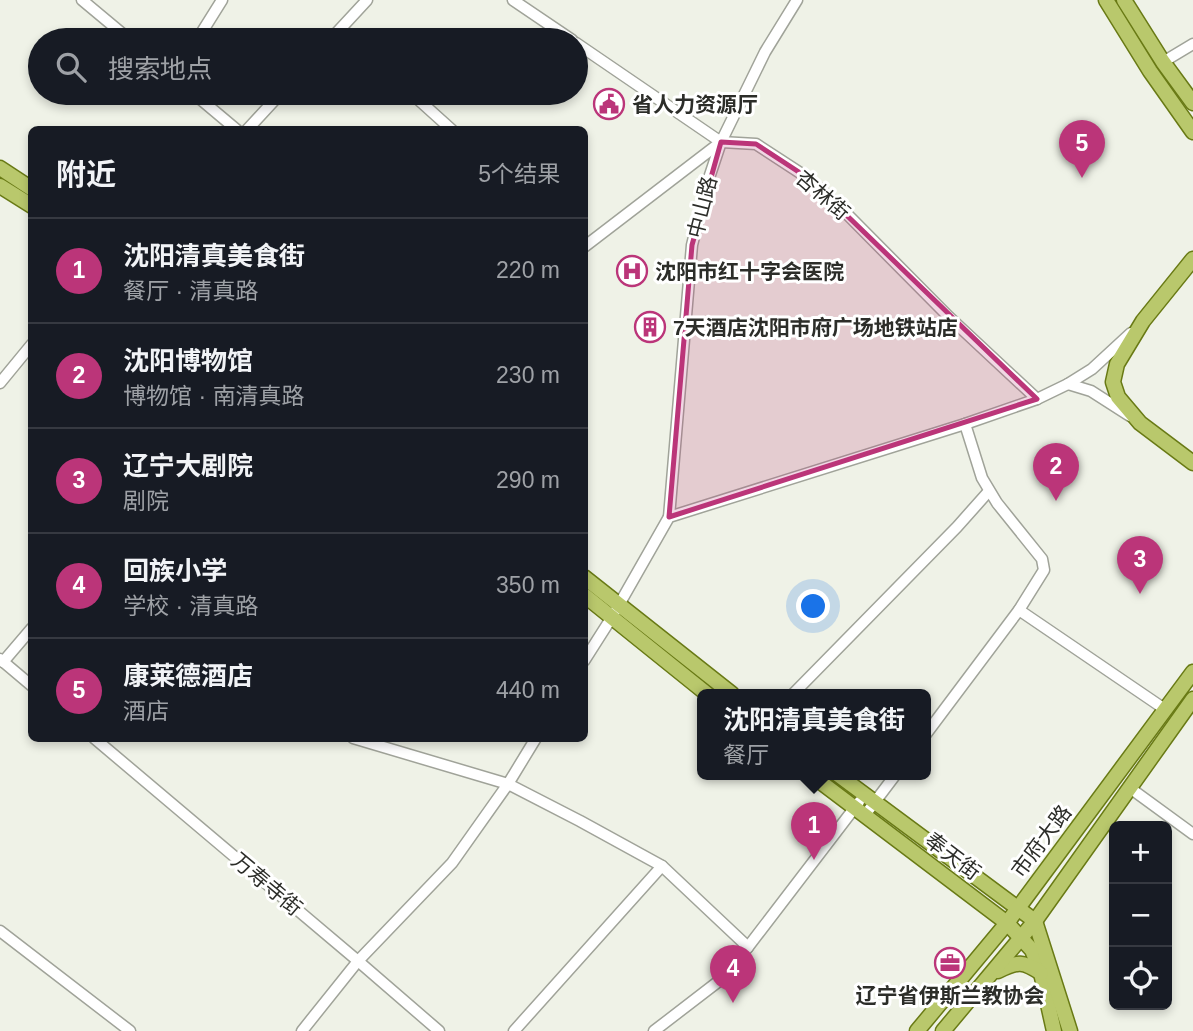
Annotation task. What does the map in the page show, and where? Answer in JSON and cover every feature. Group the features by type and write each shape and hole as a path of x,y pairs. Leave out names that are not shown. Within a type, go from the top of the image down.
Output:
{"main road":[{"path":"1105,0 1193,132"},
{"path":"1124,0 1163,62 1193,103"},
{"path":"1181,117 1193,142"},
{"path":"0,168 28,186"},
{"path":"0,186 28,204"},
{"path":"1193,259 1143,321 1117,364 1113,382 1118,397 1140,423 1193,463"},
{"path":"588,580 615,610 702,689"},
{"path":"588,597 615,610 725,689"},
{"name":"市府大路","path":"917,1031 1007,923 1193,672"},
{"name":"市府大路","path":"943,1031 1035,921 1193,699"},
{"name":"奉天街","path":"818,780 1007,923 1022,938 1032,950 1041,974 1054,1031"},
{"name":"奉天街","path":"845,780 1035,921"},
{"path":"1035,921 1070,1031"},
{"path":"991,974 1014,963 1022,963 1041,974"}],"street":[{"path":"204,28 222,0"},
{"path":"342,28 367,0"},
{"path":"513,0 555,28"},
{"name":"中山路","path":"669,517 692,245 721,142 765,52 797,0"},
{"path":"84,1 116,28"},
{"path":"1163,62 1193,44"},
{"path":"588,51 721,142 588,244"},
{"path":"207,105 232,126"},
{"path":"251,126 270,105"},
{"path":"424,105 448,126"},
{"name":"杏林街","path":"721,142 756,144 808,178 949,317 1037,398"},
{"path":"588,654 669,517 965,424 1037,398 1092,369 1143,321"},
{"path":"0,383 28,349"},
{"path":"1068,384 1091,391 1140,423"},
{"path":"931,727 1020,610 1044,570 1042,559 989,491 982,478 965,424"},
{"path":"798,689 989,491"},
{"path":"1020,610 1166,710"},
{"path":"28,632 2,661 28,683"},
{"path":"367,742 508,784 662,866 748,947"},
{"path":"302,1031 358,961 452,863 508,784 534,742"},
{"name":"万寿寺街","path":"108,743 439,1031"},
{"path":"654,1031 719,981 870,798 890,780"},
{"path":"1129,788 1193,834"},
{"path":"514,1031 662,866"},
{"path":"0,931 130,1031"}],"highlighted area":[{"path":"721,142 756,144 808,178 1037,399 669,517 692,245"}],"place":[{"name":"省人力资源厅","path":"609,104"},
{"name":"康莱德酒店","path":"1082,178"},
{"name":"沈阳市红十字会医院","path":"632,271"},
{"name":"7天酒店沈阳市府广场地铁站店","path":"650,327"},
{"name":"沈阳博物馆","path":"1056,501"},
{"name":"辽宁大剧院","path":"1140,594"},
{"name":"沈阳清真美食街","path":"814,860"},
{"name":"辽宁省伊斯兰教协会","path":"950,963"},
{"name":"回族小学","path":"733,1003"}]}
